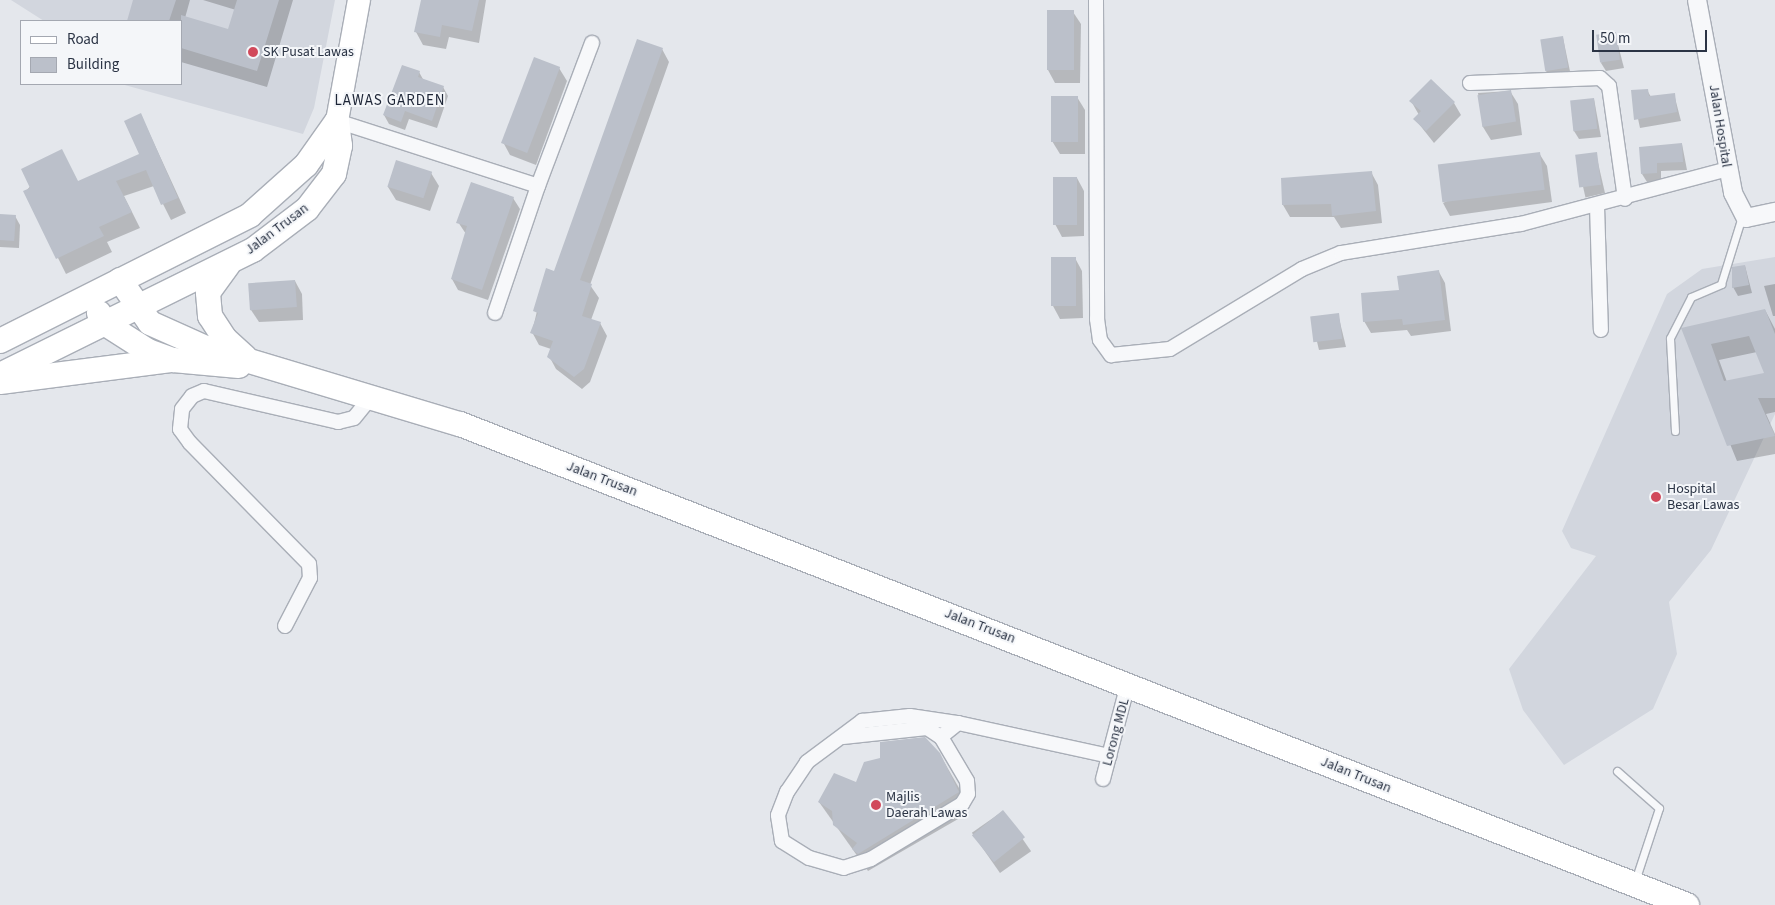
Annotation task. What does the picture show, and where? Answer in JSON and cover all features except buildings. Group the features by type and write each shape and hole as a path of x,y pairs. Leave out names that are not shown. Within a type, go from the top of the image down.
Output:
{"highway":[{"name":"Jalan Trusan","path":"0,375 235,259 307,209 334,174 340,146 337,120"},
{"name":"Jalan Trusan","path":"0,341 250,215 306,165 337,120"},
{"path":"235,259 208,293 210,316 225,339 257,362"},
{"name":"Jalan Trusan","path":"120,280 135,308 162,330 257,362 372,396 470,428 1128,684 1633,886 1687,905"},
{"name":"Jalan Trusan","path":"89,295 104,323 148,351 173,360 215,366 257,362"},
{"path":"0,382 173,360"}],"main road":[{"name":"Jalan Trusan","path":"337,120 360,0"}],"street":[{"path":"1096,0 1097,319 1100,340 1111,355 1170,349 1294,273 1341,253 1522,224 1625,199 1727,169"},
{"name":"Jalan Hospital","path":"1697,0 1727,169 1742,216"},
{"path":"495,313 538,186 592,43"},
{"path":"1470,82 1600,78 1609,86 1625,199"},
{"path":"337,120 538,186"},
{"path":"1597,206 1601,330"},
{"path":"1742,216 1751,219 1775,212"},
{"path":"285,626 310,578 310,564 190,443 180,429 182,409 192,396 204,391 338,422 354,418 372,396"},
{"name":"Lorong MDL","path":"1103,779 1128,684"},
{"path":"833,739 870,731 927,728 941,737 967,781 968,794 962,804 871,859 844,868 809,858 782,841 778,815 807,762 833,739 862,721 910,716 958,722 1109,756"},
{"path":"941,737 958,722"}],"lane":[{"path":"1675,431 1669,354 1672,332 1691,296 1721,284 1730,241 1742,216"},
{"path":"1618,771 1658,808 1633,886"}],"shaded area":[{"name":"SK Pusat Lawas","path":"11,0 335,0 314,108 303,134 125,85 182,85 182,20 42,20"},
{"name":"Hospital Besar Lawas","path":"1775,257 1775,414 1711,550 1669,602 1677,654 1653,709 1564,765 1523,710 1509,669 1596,556 1571,548 1562,531 1667,294 1702,269"}],"place":[{"name":"SK Pusat Lawas","path":"253,52"},
{"name":"Hospital Besar Lawas","path":"1656,497"},
{"name":"Majlis Daerah Lawas","path":"876,805"}],"district":[{"name":"LAWAS GARDEN","path":"390,101"}]}
